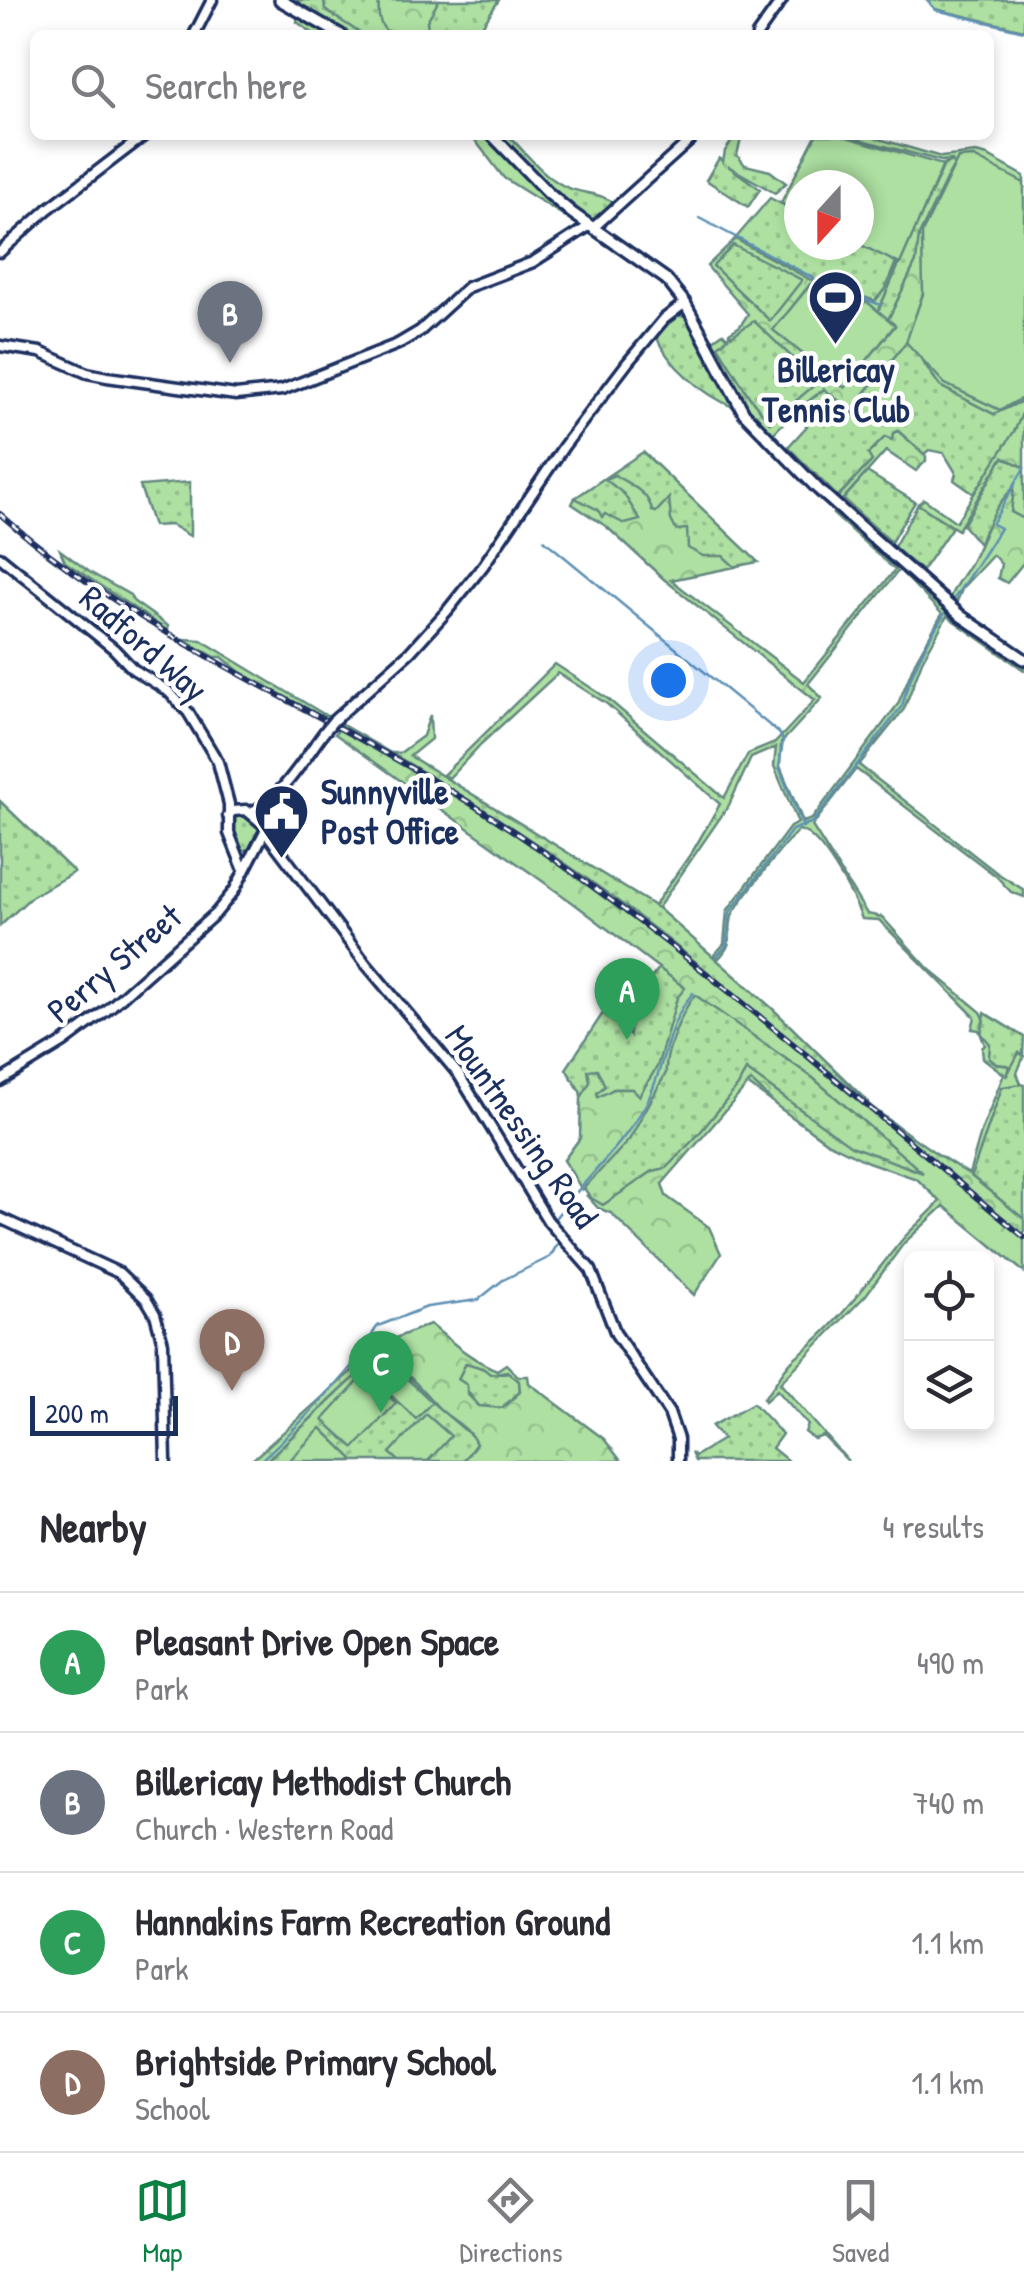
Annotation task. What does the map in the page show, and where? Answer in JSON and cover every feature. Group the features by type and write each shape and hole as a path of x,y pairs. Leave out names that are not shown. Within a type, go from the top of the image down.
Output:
{"main road":[{"path":"280,0 332,30"},
{"path":"497,140 548,193 650,266 685,303 733,397 753,424 818,489 951,606 1024,659"}],"street":[{"path":"197,30 212,0"},
{"path":"761,30 782,0"},
{"path":"0,252 48,209 138,140"},
{"path":"0,346 40,352 87,373 107,377 236,395 282,390 398,344 420,331 468,287 533,262 591,227 690,140"},
{"path":"244,868 228,830 228,816 233,811 262,807 273,797 334,720 410,652 447,611 628,362 664,319 685,303"},
{"name":"Radford Way","path":"0,557 114,649 133,669 168,691 199,728 218,762 228,816"},
{"name":"Radford Way","path":"226,789 248,811"},
{"path":"256,846 273,797"},
{"name":"Mountnessing Road","path":"248,811 366,964 459,1075 548,1222 591,1270 616,1334 669,1414 678,1439 678,1461"},
{"path":"236,851 277,844"},
{"name":"Perry Street","path":"0,1081 76,1033 197,932 234,891 256,846"},
{"path":"0,1218 119,1273 146,1298 156,1314 163,1343 166,1461"}],"green space":[{"path":"283,0 324,0 325,10 355,30 308,30 297,22 298,15"},
{"path":"292,0 499,0 479,30 350,30"},
{"path":"439,0 425,30 386,30 381,24 379,2"},
{"path":"927,0 1024,0 1024,30 935,9"},
{"path":"475,140 493,140 566,211 563,215 504,178"},
{"path":"497,140 513,140 541,170 564,186 617,205 593,228 572,213"},
{"path":"733,140 741,140 737,155 745,165 770,171 784,185 775,193 728,166 760,189 748,207 706,180 719,158 723,162"},
{"path":"813,140 857,140 943,165 900,264 874,251 874,170 798,170"},
{"path":"862,140 883,140 941,157 976,153 988,156 1024,176 1024,187 954,168 952,160 941,161"},
{"path":"974,157 1024,183 1024,397 1000,410 945,384 906,342 923,294 922,233 958,158"},
{"path":"958,158 888,320 878,311 943,165"},
{"path":"942,165 878,311 866,302 834,334 830,326 841,309 810,284 774,330 845,387 895,326 888,320 916,262 919,235 947,178 924,233 923,294 910,334 947,382 999,406 1024,394 1024,400 994,414 940,386 908,340 856,404 866,414 866,422 824,389 772,435 746,407 709,343 723,333 728,338 718,346 770,423 818,382 754,321 731,336 729,333 748,314 707,266 735,239 813,281 875,301 885,289","holes":["733,245 802,280 770,321 713,266"]},
{"path":"770,198 784,205 784,260 874,260 874,251 896,262 885,289 875,301 813,280 735,239"},
{"path":"734,245 803,280 770,321 712,266"},
{"name":"Billericay Tennis Club","path":"811,284 851,318 866,301 895,325 845,388 773,330"},
{"path":"678,315 688,318 735,408 688,378 661,346 655,334"},
{"path":"753,319 819,382 770,423 716,344"},
{"path":"908,339 940,386 994,414 1024,400 1019,425 974,494 954,480 956,473 944,453 929,450 924,454 898,431 892,441 868,454 873,460 837,497 788,447 807,426 793,413 824,389 854,414 856,405"},
{"path":"1024,409 1024,467 1003,457 958,530 918,504 924,499 956,522 1015,430"},
{"path":"898,431 926,456 926,461 916,471 886,451 843,499 891,542 889,545 785,450 788,447 838,497 872,461 868,454 885,437 892,440 893,433"},
{"path":"643,452 758,562 665,580 575,498"},
{"path":"1003,457 1024,467 1024,519 1011,512 1013,489 979,544 963,525"},
{"path":"867,472 915,502 891,542 843,500"},
{"path":"614,475 643,494 652,511 656,512 669,498 671,520 676,530 687,529 688,548 703,556 723,556 735,567 671,580 804,682 895,570 833,514 899,570 808,684 822,698 781,743 780,766 803,822 812,819 898,704 915,662 942,614 902,573 949,613 1024,666 1024,670 947,616 922,661 904,709 859,765 1024,890 1024,897 1011,892 996,876 856,769 812,826 867,914 882,917 929,969 981,1012 981,1033 990,1044 989,1058 1009,1066 1006,1077 1019,1053 1024,1056 1017,1073 1021,1084 1002,1087 971,1176 1024,1219 1024,1272 944,1206 904,1243 866,1295 780,1383 848,1461 823,1436 814,1439 805,1432 808,1425 777,1390 765,1401 763,1398 792,1360 840,1316 902,1240 940,1201 917,1179 827,1142 777,1106 751,1081 662,1184 666,1196 709,1227 721,1254 694,1295 611,1213 598,1208 586,1195 603,1205 653,1171 666,1168 738,1086 746,1070 851,1146 923,1173 812,1077 695,995 675,1032 666,1073 629,1140 582,1190 564,1160 580,1138 581,1098 590,1082 588,1070 597,1069 605,1086 598,1097 614,1089 632,1089 639,1096 657,1067 677,998 685,988 576,905 335,734 341,724 555,857 637,915 855,1094 969,1174 1004,1074 983,1058 985,1045 979,1030 972,1029 975,1017 879,920 862,919 836,868 808,834 799,830 742,900 732,916 727,948 718,959 714,955 724,944 727,911 790,827 798,823 774,766 776,747 751,758 729,805 658,908 654,906 720,804 607,704 558,673 449,778 443,775 555,664 608,699 724,798 748,754 775,743 815,700 665,580 607,527 572,504 575,498 598,510 602,517 605,514 625,524 640,520 624,494 605,479"},
{"path":"190,482 190,536 171,525 153,526 140,486"},
{"path":"1014,488 1011,512 1024,519 1024,562 1007,583 998,578 1001,564 993,555 963,587 955,606 949,601 953,590 995,511"},
{"path":"918,504 952,527 922,571 894,547"},
{"path":"60,550 130,595 168,626 168,631 65,562"},
{"path":"183,639 201,640 330,718 328,720 240,672 222,657"},
{"path":"430,715 431,739 410,756 658,908 773,1009 869,1103 577,875 391,753 400,753 423,736"},
{"path":"0,801 74,872 31,897 0,926"},
{"path":"245,812 258,819 264,830 251,848 238,850 231,833 233,814"},
{"path":"659,968 812,1077 929,1174 827,1142 743,1081 672,1167 611,1213 598,1208 564,1160 580,1138 634,1094 631,1089 614,1089 583,1106 580,1091 566,1069 603,1013 630,1036 630,1006"},
{"path":"985,1013 1024,1037 1023,1055 1019,1053 1005,1078 1009,1066 989,1059 987,1042 981,1034"},
{"path":"1021,1084 1024,1219 971,1176 1002,1087"},
{"path":"430,1324 488,1366 497,1370 506,1364 518,1376 528,1376 529,1383 604,1439 621,1461 463,1461 476,1444 473,1437 408,1376 387,1364 372,1372 360,1372 266,1461 251,1461 383,1343","holes":["466,1363 490,1374 507,1371 519,1381 520,1392 502,1408 479,1406 468,1395 467,1385 458,1379"]},
{"path":"466,1362 497,1374 509,1372 519,1381 520,1392 502,1408 479,1406 458,1379"},
{"path":"387,1364 414,1381 473,1437 476,1444 463,1461 266,1461 360,1372"},
{"path":"400,1372 432,1402 416,1419 384,1389"},
{"path":"365,1374 396,1403 354,1448 323,1420"},
{"path":"753,1403 782,1434 772,1448 788,1461 695,1461 691,1453 695,1456 723,1439 712,1426"},
{"path":"426,1414 451,1436 428,1461 399,1461 390,1453"},
{"path":"321,1428 353,1459 289,1461"}],"waterway":[{"path":"927,0 936,10 1024,31"},
{"path":"699,218 813,280 881,305"},
{"path":"715,958 726,946 730,912 792,830 813,822 902,706 919,658 1000,528 992,524 1024,468"},
{"path":"544,540 780,734 783,741 779,767 803,827"},
{"path":"553,1221 645,1106 676,1019 693,993"},
{"path":"260,1461 339,1381 366,1350 378,1326 427,1307 478,1300 503,1280 550,1257 560,1240"}],"railway":[{"path":"0,514 115,600 238,674 428,777 559,863 696,965 1024,1237"}],"place":[{"name":"Billericay Tennis Club","path":"836,347"},
{"name":"Billericay Methodist Church","path":"230,363"},
{"name":"Sunnyville Post Office","path":"282,860"},
{"name":"Pleasant Drive Open Space","path":"627,1040"},
{"name":"Brightside Primary School","path":"232,1391"},
{"name":"Hannakins Farm Recreation Ground","path":"381,1413"}]}
